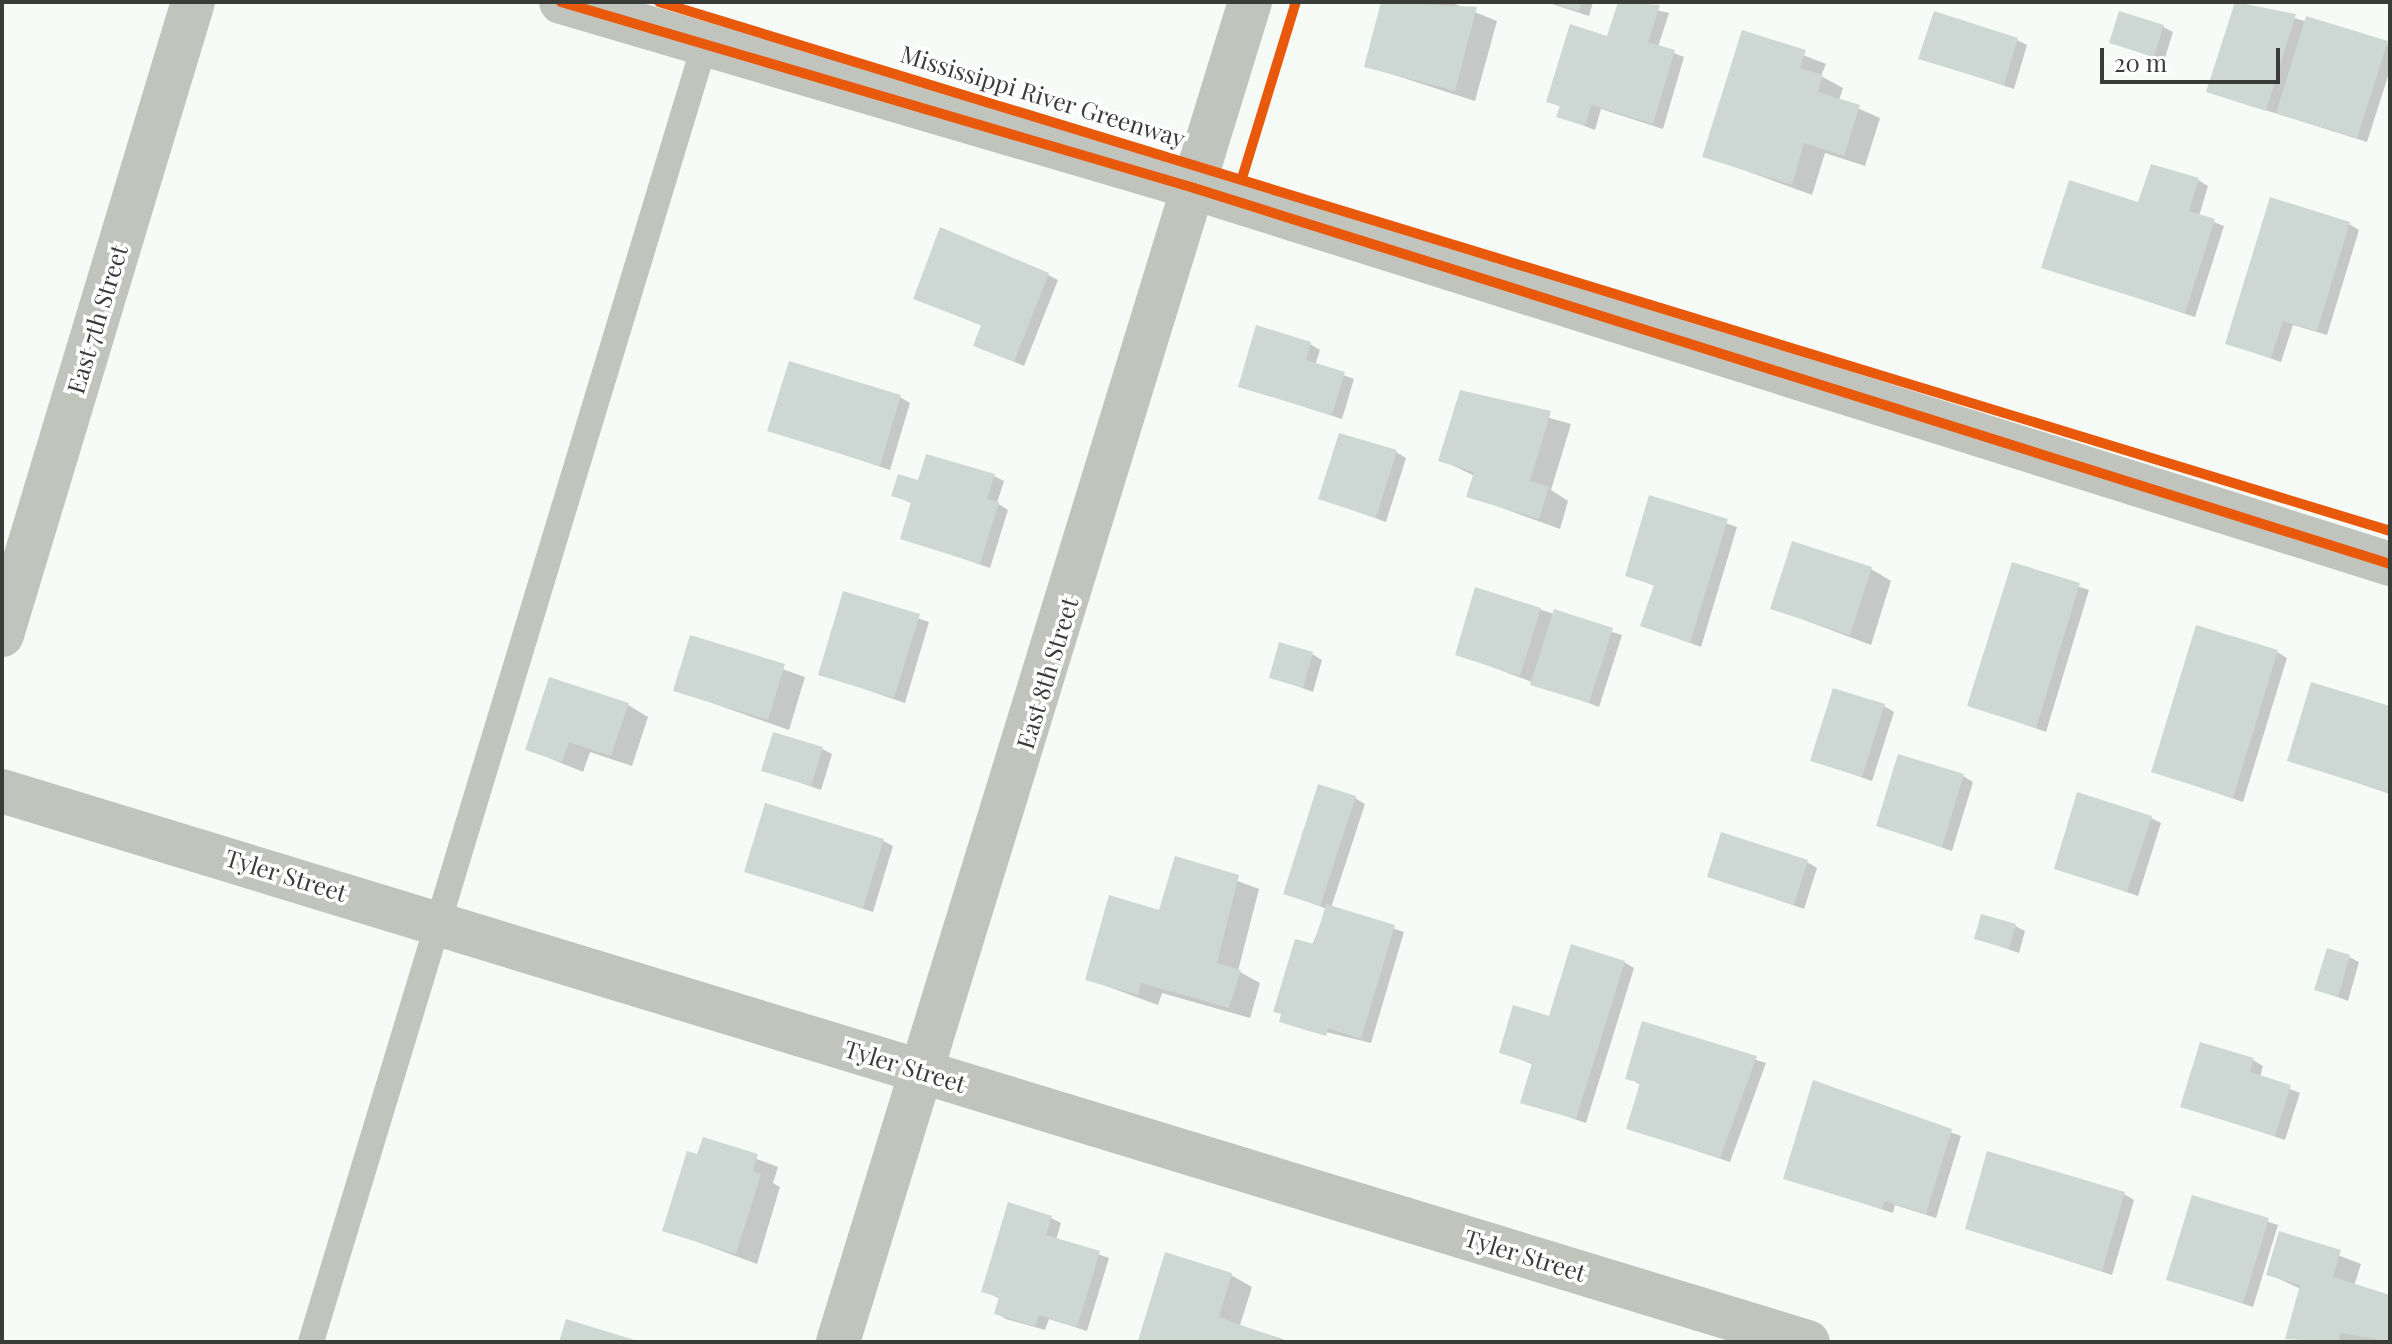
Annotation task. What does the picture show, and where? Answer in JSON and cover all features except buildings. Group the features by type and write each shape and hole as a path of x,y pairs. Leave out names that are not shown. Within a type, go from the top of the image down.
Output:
{"street":[{"name":"East 7th Street","path":"2,635 193,2"},
{"path":"561,2 1194,188 2390,564"},
{"name":"East 8th Street","path":"838,1342 925,1072 1250,2"},
{"name":"Tyler Street","path":"2,791 442,922 1808,1342"}],"lane":[{"path":"311,1342 442,922 705,43"}],"cycle path":[{"path":"561,2 1194,188 2390,564"},
{"name":"Mississippi River Greenway","path":"659,2 2390,531"},
{"path":"1243,175 1296,2"}]}
